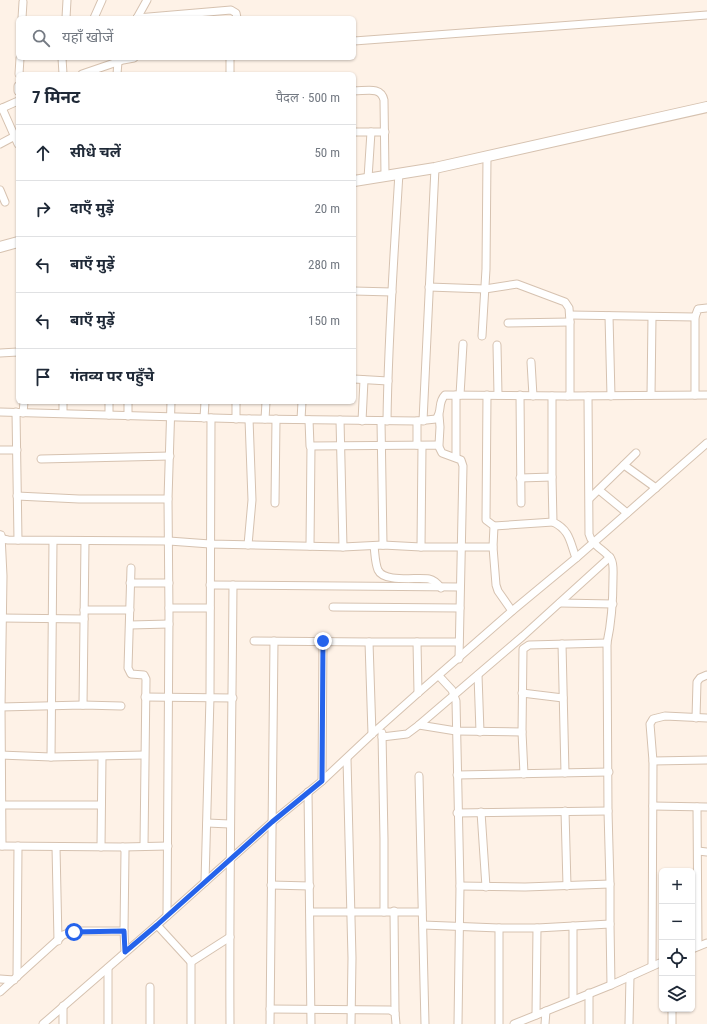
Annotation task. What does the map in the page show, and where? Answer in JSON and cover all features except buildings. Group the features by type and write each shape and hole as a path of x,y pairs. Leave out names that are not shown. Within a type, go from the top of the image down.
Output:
{"street":[{"path":"66,16 68,0"},
{"path":"95,16 102,0"},
{"path":"138,16 147,0"},
{"path":"22,16 23,2"},
{"path":"160,16 231,10 235,11 236,16"},
{"path":"356,41 707,15"},
{"path":"19,72 20,60"},
{"path":"62,60 62,72"},
{"path":"88,72 123,60"},
{"path":"230,60 230,72"},
{"path":"117,72 118,62"},
{"path":"356,91 377,91 381,92 383,95 385,175"},
{"path":"0,144 15,136 1,108 16,102"},
{"path":"356,181 435,168 707,107"},
{"path":"356,132 385,132"},
{"path":"368,178 371,132"},
{"path":"482,336 485,289 487,157"},
{"path":"421,547 420,421 435,168"},
{"path":"383,545 382,445 388,381 399,173"},
{"path":"0,190 5,202"},
{"path":"0,247 16,243"},
{"path":"429,287 485,289 517,284 565,302 569,308 570,318 570,392 568,396"},
{"path":"356,291 392,292"},
{"path":"696,395 695,317 698,310 707,308"},
{"path":"609,316 611,396"},
{"path":"508,323 609,316 695,317"},
{"path":"651,395 652,317"},
{"path":"456,457 458,395 463,344"},
{"path":"497,345 498,395"},
{"path":"0,353 16,352"},
{"path":"531,362 533,396"},
{"path":"356,379 388,381"},
{"path":"362,420 364,380"},
{"path":"459,659 462,546 462,462 456,457 442,453 439,445 439,415 442,398 445,395 707,395"},
{"path":"487,395 486,520 494,526 553,522 562,526 566,531 576,558"},
{"path":"520,395 521,504"},
{"path":"552,396 553,522"},
{"path":"588,396 590,498 589,534 593,543 610,558 613,565 612,619 607,643 611,985"},
{"path":"18,540 17,450 20,412 23,404"},
{"path":"63,413 64,404"},
{"path":"109,404 109,415"},
{"path":"128,404 128,416"},
{"path":"167,916 169,624 168,499 171,404"},
{"path":"205,404 207,418 210,544 210,697 205,882"},
{"path":"236,404 236,419"},
{"path":"265,419 266,404"},
{"path":"302,404 310,446 310,546"},
{"path":"0,412 236,419 384,421 434,420 439,415"},
{"path":"248,544 252,500 249,419"},
{"path":"275,503 276,419"},
{"path":"340,420 343,547"},
{"path":"43,1024 272,822 347,759 382,725 512,611 576,558 707,444"},
{"path":"310,446 439,445"},
{"path":"0,450 17,450"},
{"path":"590,498 636,453"},
{"path":"41,459 170,456"},
{"path":"624,465 656,488"},
{"path":"520,478 552,477"},
{"path":"598,490 627,513"},
{"path":"17,496 79,499 168,499"},
{"path":"494,526 493,547 496,585 498,591 512,611"},
{"path":"0,535 5,540 169,541 210,544 343,547 383,545 421,547 493,547"},
{"path":"0,535 2,618 1,846 168,846"},
{"path":"51,757 51,619 53,541"},
{"path":"83,705 85,541"},
{"path":"374,546 377,568 380,573 388,577 434,580 441,588"},
{"path":"382,737 407,734 419,725 610,558"},
{"path":"131,568 129,671 131,674 144,675 145,677 144,846"},
{"path":"130,583 169,583"},
{"path":"210,585 460,587"},
{"path":"230,1024 230,824 233,698 233,585"},
{"path":"560,603 613,604"},
{"path":"333,607 460,608"},
{"path":"169,608 210,608"},
{"path":"84,610 130,610"},
{"path":"2,618 84,619"},
{"path":"130,625 169,624"},
{"path":"254,641 459,642"},
{"path":"270,1024 274,641"},
{"path":"322,781 323,641"},
{"path":"369,642 372,734"},
{"path":"417,642 418,694"},
{"path":"524,774 522,732 523,649 529,645 607,643"},
{"path":"562,644 565,773"},
{"path":"478,675 480,732"},
{"path":"696,718 697,682 700,678 707,675"},
{"path":"439,676 452,690 454,695 456,731 460,886 458,1024"},
{"path":"522,693 563,698"},
{"path":"145,697 233,698"},
{"path":"1,712 51,705 121,706"},
{"path":"652,966 653,761 650,724 653,719 665,716 707,718"},
{"path":"382,725 384,912"},
{"path":"419,725 456,731 522,732"},
{"path":"1,755 51,757 144,755"},
{"path":"101,847 102,756"},
{"path":"347,759 351,1024"},
{"path":"653,761 707,760"},
{"path":"457,775 609,772"},
{"path":"419,776 425,1024"},
{"path":"308,792 311,1024"},
{"path":"2,805 102,805"},
{"path":"653,806 707,807"},
{"path":"697,807 698,851 695,948 707,943"},
{"path":"565,811 567,886"},
{"path":"457,813 608,811"},
{"path":"481,812 486,887"},
{"path":"207,823 230,824"},
{"path":"15,978 18,846"},
{"path":"56,847 58,941"},
{"path":"123,847 125,851 125,952"},
{"path":"698,851 707,852"},
{"path":"460,886 567,886 610,884"},
{"path":"271,885 310,886"},
{"path":"310,912 422,912"},
{"path":"394,912 396,1024"},
{"path":"423,925 537,928 610,924"},
{"path":"157,925 191,962 191,1024"},
{"path":"573,1000 574,926"},
{"path":"499,928 499,1024"},
{"path":"536,1015 537,928"},
{"path":"0,992 63,935 74,932 124,931"},
{"path":"191,962 230,937"},
{"path":"514,1024 611,985 659,963"},
{"path":"108,968 108,1024"},
{"path":"629,1024 630,976"},
{"path":"0,979 15,978"},
{"path":"150,987 150,1024"},
{"path":"589,993 589,1024"},
{"path":"63,1006 63,1024"},
{"path":"270,1009 351,1009 390,1010 395,1012"},
{"path":"545,1024 546,1011"},
{"path":"672,1012 672,1024"}],"route":[{"path":"74,932 124,931 125,952 272,822 322,781 323,641"}]}
